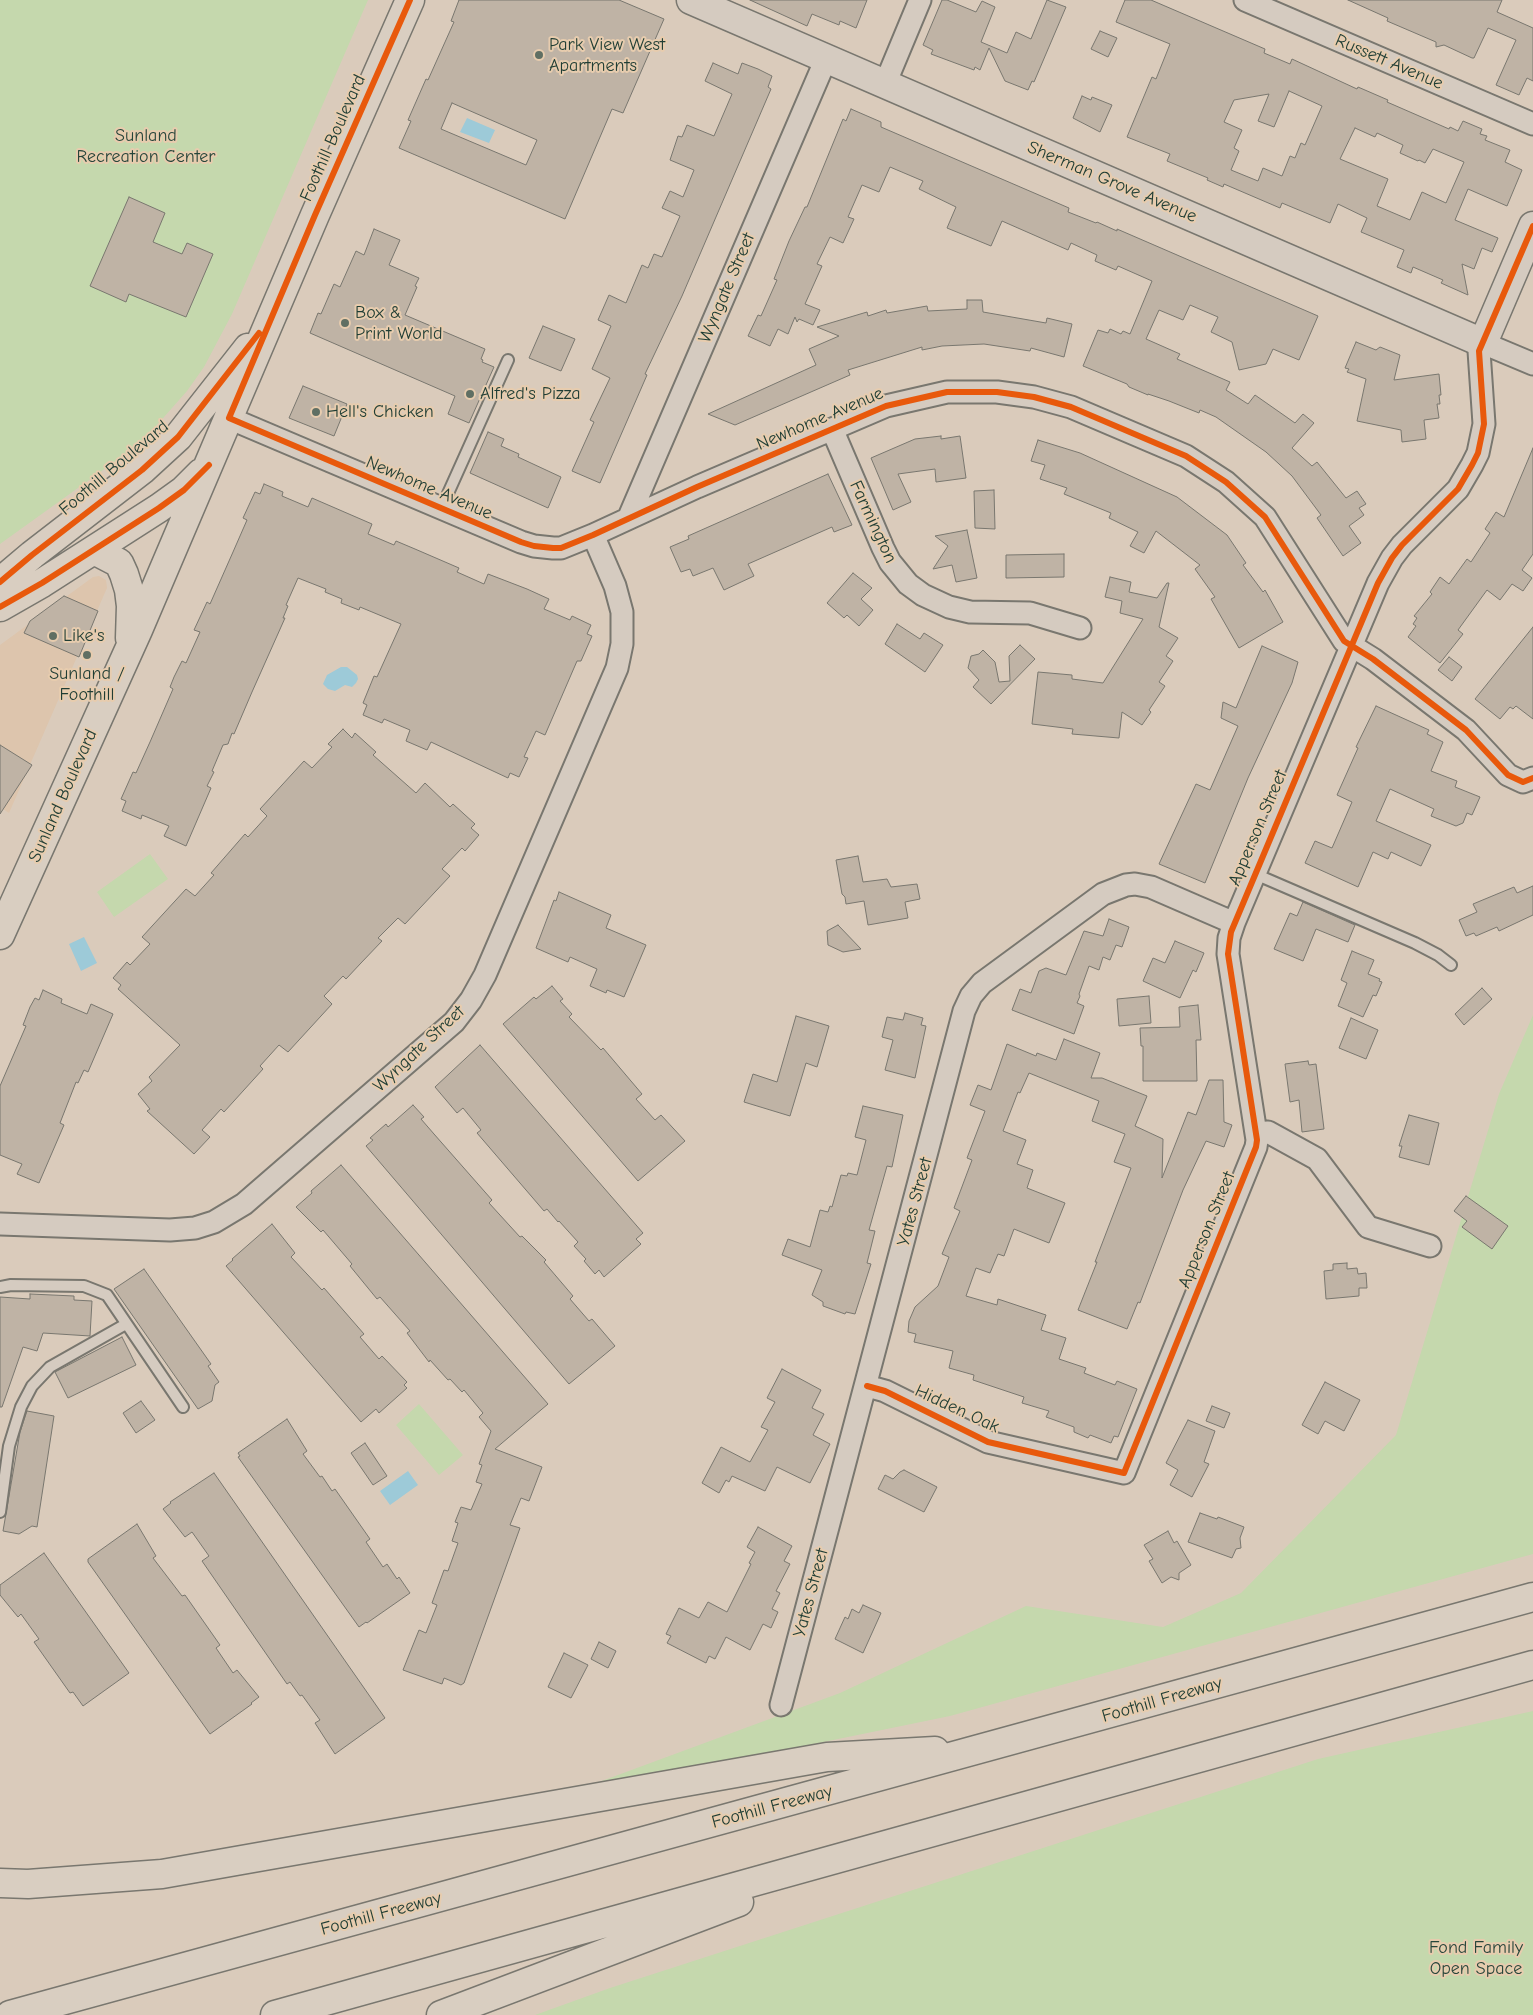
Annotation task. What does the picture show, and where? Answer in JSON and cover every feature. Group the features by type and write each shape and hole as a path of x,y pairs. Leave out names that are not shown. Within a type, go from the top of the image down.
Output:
{"main road":[{"name":"Foothill Boulevard","path":"0,606 94,550 159,508 184,490 209,465 410,0"},
{"name":"Foothill Boulevard","path":"0,582 142,470 178,437 272,317"},
{"name":"Sunland Boulevard","path":"0,935 129,649 209,465"},
{"path":"94,550 119,563 124,574 131,606 129,649"},
{"name":"Foothill Freeway","path":"10,2015 1533,1597"},
{"path":"275,2015 1533,1665"},
{"path":"0,1883 28,1884 162,1874 827,1757 991,1747"},
{"path":"441,2015 744,1900 1006,1811"}],"street":[{"name":"Sherman Grove Avenue","path":"691,0 1533,364"},
{"path":"885,84 920,0"},
{"name":"Russett Avenue","path":"1245,0 1533,124"},
{"name":"Wyngate Street","path":"628,518 826,59"},
{"name":"Apperson Street","path":"1124,1473 1254,1154 1257,1140 1228,954 1229,938 1254,874 1378,583 1392,558 1402,545 1458,489 1478,453 1484,424 1479,351 1533,226"},
{"name":"Newhome Avenue","path":"230,418 521,542 544,548 561,548 886,406 947,392 997,392 1071,407 1186,456 1226,482 1265,517 1296,563 1338,634 1351,646 1373,659 1466,730 1508,775 1528,780"},
{"name":"Farmington","path":"832,429 883,548 890,562 908,584 923,595 949,607 970,612 1030,613 1080,628"},
{"name":"Wyngate Street","path":"0,1224 170,1230 195,1228 214,1222 244,1204 454,1022 471,1000 485,975 617,668 622,644 622,612 615,586 593,534"},
{"name":"Yates Street","path":"781,1706 867,1386 964,1011 971,996 982,983 1096,899 1126,885 1135,884 1151,887 1234,923"},
{"path":"1256,1133 1268,1132 1317,1159 1368,1228 1430,1246"},
{"name":"Hidden Oak","path":"867,1386 885,1391 988,1442 1124,1473"}],"lane":[{"path":"441,509 508,360"},
{"path":"1254,874 1415,943 1438,955 1451,965"},
{"path":"0,1287 11,1285 84,1286 106,1295 183,1407"},
{"path":"0,1512 5,1444 32,1386 50,1367 126,1324"}],"shaded area":[{"path":"99,576 106,580 107,588 9,813 0,807 0,645 93,577"}],"green space":[{"name":"Sunland Recreation Center","path":"0,0 368,0 232,314 204,367 187,391 142,442 0,544"},
{"path":"150,854 168,879 114,917 97,892"},
{"path":"1533,1015 1533,1554 950,1716 561,1796 840,1693 1026,1606 1163,1627 1241,1593 1396,1435 1499,1094"},
{"path":"419,1404 463,1455 439,1475 396,1425"},
{"name":"Fond Family Open Space","path":"1533,1711 1533,2015 535,2015 610,1988 1318,1759"}],"water":[{"path":"467,118 495,130 489,143 460,132"},
{"path":"341,667 347,667 357,675 356,683 352,687 345,685 335,691 328,689 323,684 327,675"},
{"path":"84,937 97,963 81,971 69,944"},
{"path":"408,1471 418,1485 390,1505 380,1491"}],"building":[{"path":"459,0 619,0 664,19 623,113 612,109 565,219 399,148 411,121 408,120 454,22 451,21","holes":["452,103 537,140 526,165 441,129"]},
{"path":"750,0 867,0 856,28 840,21 839,25 812,14 807,26"},
{"path":"942,0 947,0 976,12 982,1 995,7 981,42 1007,53 1016,32 1031,39 1047,0 1066,7 1034,82 1032,81 1028,90 1005,81 989,48 980,70 975,67 974,70 931,54 933,50 923,45"},
{"path":"1125,0 1151,0 1265,49 1264,53 1290,64 1292,59 1357,89 1358,87 1388,100 1387,102 1449,129 1450,127 1458,131 1463,121 1482,129 1480,134 1487,136 1485,140 1510,150 1505,162 1522,170 1507,206 1468,189 1455,220 1498,238 1492,252 1482,248 1474,269 1462,264 1468,295 1441,283 1443,280 1413,267 1411,273 1397,267 1404,250 1361,232 1367,218 1338,204 1330,223 1282,203 1280,208 1224,184 1223,187 1207,180 1208,178 1167,161 1170,154 1127,137 1152,77 1156,79 1170,44 1116,22","holes":["1289,91 1322,106 1305,145 1301,143 1295,158 1290,156 1282,176 1263,168 1258,181 1231,170 1239,151 1234,148 1242,130 1224,122 1234,100 1269,94 1258,121 1274,127","1355,128 1375,137 1377,133 1403,145 1400,153 1418,161 1425,163 1433,149 1464,162 1446,203 1422,192 1410,220 1377,206 1388,179 1340,159"]},
{"path":"1348,0 1502,0 1497,12 1533,28 1533,81 1527,78 1519,95 1496,85 1516,40 1488,28 1474,58 1472,58 1444,45 1436,47 1436,42 1387,21 1388,18"},
{"path":"1100,31 1117,38 1108,57 1091,49"},
{"path":"713,63 738,74 742,63 758,69 772,76 768,87 771,89 682,296 645,374 647,375 600,483 572,471 594,422 590,420 610,378 592,369 611,326 598,320 609,295 626,303 642,265 648,268 654,254 662,257 680,216 662,208 670,191 683,197 694,170 670,160 678,136 682,137 687,125 714,136 732,94 705,81"},
{"path":"1082,96 1091,100 1092,97 1112,105 1100,132 1073,118"},
{"path":"851,109 881,122 881,127 1069,208 1068,212 1117,231 1117,229 1318,316 1299,360 1273,349 1266,364 1239,370 1232,342 1211,332 1218,317 1190,305 1183,320 1159,310 1146,339 1180,354 1177,359 1230,382 1226,390 1248,404 1255,395 1295,423 1303,414 1314,423 1292,448 1312,466 1317,462 1346,498 1357,491 1366,504 1359,508 1364,515 1349,526 1361,543 1343,556 1317,518 1321,515 1292,476 1266,452 1216,417 1200,410 1199,413 1148,395 1083,366 1098,330 1108,333 1110,329 1121,334 1123,331 1130,334 1152,281 1118,266 1116,270 1095,261 1097,255 1071,243 1068,250 1002,221 991,246 947,228 956,207 919,189 923,181 890,167 879,192 862,185 848,217 854,219 843,243 830,237 817,264 822,266 805,304 820,310 813,325 799,319 797,322 795,317 788,334 778,329 770,346 748,336 758,315 761,316 777,280 774,279 789,241 805,207 807,207 843,119 846,121"},
{"path":"129,197 165,213 153,242 182,254 187,243 213,254 186,317 129,294 126,302 90,286"},
{"path":"374,229 400,240 389,265 419,278 405,315 485,349 481,359 483,360 482,362 494,367 469,423 448,414 455,396 310,333 318,313 321,314 334,284 340,287 356,251 364,255"},
{"path":"967,300 982,300 983,312 1046,323 1047,318 1072,324 1064,357 1031,348 1030,351 984,344 942,346 922,350 922,347 848,370 850,375 735,425 708,414 816,365 809,349 839,336 817,327 867,312 868,316 886,310 887,313 927,306 928,311 967,309"},
{"path":"543,326 575,339 561,371 529,358"},
{"path":"1356,342 1376,350 1380,347 1400,355 1394,380 1439,374 1441,395 1439,395 1440,404 1437,404 1439,418 1424,420 1426,439 1402,442 1401,430 1357,421 1366,379 1347,372 1349,369 1345,368"},
{"path":"303,386 347,404 334,436 289,418"},
{"path":"488,432 504,439 501,446 519,454 518,457 561,477 548,508 470,473"},
{"path":"941,436 941,439 960,436 966,478 936,482 935,469 898,474 911,502 893,510 871,458 915,439"},
{"path":"1038,440 1080,453 1177,497 1227,535 1246,563 1243,565 1263,592 1265,590 1283,622 1239,648 1211,599 1215,597 1195,569 1200,565 1156,531 1144,553 1130,546 1138,532 1109,518 1111,513 1064,494 1067,488 1040,479 1045,465 1031,461"},
{"path":"1533,448 1533,554 1522,570 1532,578 1523,591 1512,584 1500,600 1487,590 1458,630 1463,634 1440,663 1408,637 1416,626 1413,624 1417,618 1414,616 1432,594 1430,592 1440,577 1449,584 1467,559 1471,562 1490,533 1485,529 1496,512 1504,517"},
{"path":"828,474 852,525 834,532 832,527 748,564 754,576 724,590 713,568 693,576 690,569 681,572 670,547 689,539 688,536"},
{"path":"264,484 283,492 282,496 308,507 312,498 372,524 368,534 394,545 396,541 415,549 459,568 457,572 484,584 488,574 527,589 549,599 544,609 570,620 572,616 591,625 587,634 592,636 581,661 577,661 545,735 536,731 524,757 528,758 519,777 510,773 508,778 431,742 427,750 406,741 410,730 384,719 382,723 363,715 367,705 363,703 374,676 377,677 401,624 360,607 359,610 341,603 342,599 325,592 326,589 298,578 286,605 288,606 283,618 285,618 234,734 232,733 228,744 223,745 212,771 214,772 207,786 211,788 186,846 164,836 169,826 142,815 141,819 122,811 126,801 121,799 133,772 136,773 150,742 173,689 170,687 174,677 182,661 186,663 200,632 194,630 207,602 210,604 233,552 247,520 243,518 255,492 260,494"},
{"path":"994,490 995,529 975,528 974,491"},
{"path":"967,530 977,578 956,582 952,565 933,569 948,546 935,536"},
{"path":"1064,554 1064,577 1006,578 1006,555"},
{"path":"853,573 872,588 861,599 873,610 859,626 847,615 844,618 827,603"},
{"path":"1110,577 1131,582 1129,592 1157,598 1167,583 1169,583 1159,627 1178,638 1166,656 1173,661 1159,682 1165,686 1149,710 1151,712 1142,725 1122,712 1119,738 1072,734 1073,729 1032,724 1038,672 1072,675 1072,679 1103,683 1143,619 1120,613 1122,601 1105,597"},
{"path":"64,596 98,611 79,657 24,633 30,621"},
{"path":"897,624 920,639 924,633 943,645 925,672 885,644"},
{"path":"1533,627 1533,719 1516,706 1513,709 1510,707 1500,719 1475,699"},
{"path":"1020,645 1035,659 991,704 973,687 979,680 968,668 971,656 979,654 983,650 995,662 999,682 1010,681 1009,656"},
{"path":"1262,646 1298,662 1292,683 1248,778 1205,883 1159,864 1196,784 1210,790 1238,726 1221,718 1223,702 1236,708"},
{"path":"1449,657 1462,667 1452,681 1438,670"},
{"path":"1376,706 1429,730 1427,734 1443,742 1431,771 1457,781 1455,787 1480,797 1472,815 1467,813 1463,823 1456,826 1431,816 1434,809 1390,789 1376,821 1431,845 1421,866 1391,852 1388,859 1373,852 1358,887 1305,863 1315,841 1332,848 1352,802 1337,795 1358,748 1356,747"},
{"path":"343,729 352,738 355,733 376,752 373,755 416,793 425,783 450,807 453,804 475,824 471,828 479,835 465,851 462,848 442,869 450,876 405,924 398,918 378,938 382,941 346,979 343,976 324,996 332,1004 288,1052 279,1045 260,1066 263,1069 224,1112 221,1109 202,1130 210,1137 194,1154 147,1111 150,1109 138,1094 152,1081 149,1077 180,1045 118,989 121,985 113,978 127,962 130,965 150,944 142,937 186,889 195,896 214,875 211,873 245,834 248,837 267,816 260,809 304,761 312,768 332,747 328,744"},
{"path":"0,745 32,765 0,814"},
{"path":"858,856 863,882 887,879 891,887 917,884 920,899 905,902 908,918 868,925 864,901 846,904 845,897 842,894 836,860"},
{"path":"1533,886 1533,915 1499,931 1497,927 1476,936 1474,933 1466,936 1459,920 1477,912 1473,904 1514,887 1517,893"},
{"path":"559,892 611,915 606,928 646,945 624,997 607,990 606,993 590,986 597,969 570,957 568,962 536,948 554,900 556,901"},
{"path":"1303,902 1355,925 1348,942 1316,929 1303,961 1274,949 1290,913 1297,916"},
{"path":"1109,919 1129,927 1122,947 1116,945 1110,960 1103,957 1099,970 1089,966 1077,1003 1084,1006 1074,1034 1012,1010 1020,989 1031,993 1039,971 1046,968 1066,975 1084,931 1103,936"},
{"path":"838,925 861,949 843,952 828,945 827,931"},
{"path":"1175,941 1204,953 1196,972 1193,970 1180,998 1143,981 1153,958 1165,963"},
{"path":"1352,951 1374,960 1368,974 1380,979 1379,981 1382,982 1376,996 1373,995 1363,1017 1338,1006 1347,983 1341,980"},
{"path":"552,986 563,999 560,1001 572,1014 569,1017 601,1050 603,1048 642,1094 636,1099 655,1120 661,1115 685,1141 638,1181 503,1024 534,997 536,999"},
{"path":"1482,988 1492,999 1464,1025 1455,1014"},
{"path":"43,990 62,999 61,1003 87,1014 91,1004 113,1014 88,1072 84,1070 78,1083 76,1082 60,1123 64,1125 39,1183 17,1174 22,1164 0,1155 0,1086 26,1026 23,1025 30,1007 35,998 39,1000"},
{"path":"1149,996 1151,1023 1119,1026 1117,999"},
{"path":"1198,1005 1201,1040 1196,1040 1197,1081 1143,1081 1143,1046 1141,1046 1140,1028 1180,1027 1179,1007"},
{"path":"905,1013 923,1018 921,1025 926,1026 915,1078 885,1070 893,1040 882,1037 887,1017 903,1020"},
{"path":"796,1016 829,1026 817,1067 806,1063 790,1116 744,1102 753,1074 777,1082"},
{"path":"1351,1018 1378,1030 1366,1059 1339,1048"},
{"path":"1064,1039 1100,1053 1091,1078 1102,1078 1147,1096 1135,1126 1163,1139 1162,1178 1188,1112 1196,1115 1209,1080 1223,1080 1224,1122 1232,1125 1224,1147 1206,1141 1183,1190 1140,1303 1138,1302 1127,1329 1078,1310 1131,1168 1114,1162 1125,1134 1092,1121 1099,1101 1029,1073 1020,1093 1018,1092 1003,1131 1026,1140 1017,1164 1033,1170 1027,1188 1065,1203 1049,1243 1014,1229 1004,1256 998,1254 990,1273 976,1268 966,1296 997,1305 998,1299 1046,1315 1041,1330 1066,1338 1059,1359 1086,1368 1084,1373 1115,1385 1117,1381 1137,1389 1118,1437 1114,1436 1111,1443 1090,1435 1088,1438 1074,1432 1074,1427 1046,1417 1049,1411 1022,1403 1024,1397 973,1380 974,1375 949,1368 953,1351 914,1342 916,1334 908,1332 909,1321 915,1307 938,1286 949,1257 942,1254 960,1211 954,1208 972,1160 967,1158 985,1111 970,1105 978,1085 991,1090 1007,1044 1036,1056 1037,1053 1056,1060"},
{"path":"480,1045 643,1233 636,1239 641,1244 604,1277 599,1270 595,1274 584,1261 586,1259 574,1246 578,1242 547,1209 544,1211 477,1133 481,1130 463,1108 457,1113 435,1087"},
{"path":"1308,1061 1309,1065 1316,1064 1324,1129 1302,1132 1299,1100 1290,1102 1285,1064"},
{"path":"413,1105 424,1117 421,1119 492,1200 489,1203 520,1237 522,1236 546,1260 544,1262 573,1296 570,1299 589,1321 592,1319 615,1346 569,1384 366,1146 373,1140 370,1138 386,1124 388,1127"},
{"path":"863,1106 903,1115 892,1167 887,1166 869,1230 875,1231 867,1263 871,1264 855,1314 846,1312 845,1314 823,1306 823,1302 812,1295 822,1270 782,1255 788,1239 810,1247 820,1210 828,1212 830,1206 832,1207 841,1175 847,1176 848,1173 857,1175 866,1140 855,1137"},
{"path":"1409,1115 1439,1123 1429,1165 1399,1157 1402,1146 1399,1146"},
{"path":"341,1165 548,1404 495,1449 542,1467 529,1501 521,1498 510,1525 520,1528 464,1683 461,1685 444,1678 442,1684 403,1670 419,1630 426,1633 437,1605 432,1603 444,1570 448,1571 458,1543 452,1541 458,1523 455,1522 461,1507 471,1510 482,1484 476,1482 482,1465 479,1464 491,1431 479,1417 483,1413 464,1390 462,1392 430,1360 429,1362 407,1333 410,1331 380,1297 377,1299 350,1266 352,1264 323,1230 321,1232 296,1207"},
{"path":"1466,1196 1508,1226 1492,1249 1462,1227 1467,1221 1454,1211"},
{"path":"272,1224 295,1253 291,1257 322,1290 324,1288 364,1334 360,1337 379,1359 382,1356 407,1382 404,1385 407,1388 379,1413 376,1409 361,1422 226,1266"},
{"path":"1347,1263 1347,1269 1357,1268 1358,1274 1366,1273 1367,1288 1359,1288 1359,1296 1326,1299 1324,1271 1333,1270 1333,1264"},
{"path":"144,1269 211,1364 208,1366 219,1382 215,1385 212,1401 198,1409 114,1289"},
{"path":"30,1294 74,1296 74,1300 92,1301 90,1336 43,1333 37,1351 23,1347 2,1407 0,1407 0,1297 30,1299"},
{"path":"122,1337 136,1365 68,1398 55,1372"},
{"path":"782,1369 821,1390 812,1408 824,1414 813,1435 830,1444 810,1483 777,1467 765,1491 732,1476 729,1482 726,1480 719,1493 702,1483 721,1447 750,1462 768,1430 761,1427 775,1402 767,1398"},
{"path":"1325,1382 1360,1400 1344,1431 1325,1421 1318,1434 1302,1425"},
{"path":"141,1401 155,1420 136,1433 123,1413"},
{"path":"1212,1406 1230,1413 1224,1428 1206,1421"},
{"path":"27,1411 54,1416 37,1527 32,1526 19,1534 3,1531 20,1432"},
{"path":"287,1419 307,1451 303,1454 332,1491 335,1489 370,1539 366,1542 383,1567 387,1564 410,1593 359,1627 238,1457 240,1456 238,1453"},
{"path":"1188,1420 1215,1431 1204,1462 1209,1464 1192,1497 1170,1485 1178,1470 1166,1463"},
{"path":"365,1443 387,1476 373,1485 351,1453"},
{"path":"904,1470 937,1487 924,1512 878,1489 885,1475 893,1479"},
{"path":"214,1473 385,1718 335,1754 315,1723 320,1720 302,1695 300,1696 290,1682 287,1684 202,1561 209,1556 192,1532 185,1537 163,1509 170,1502"},
{"path":"1200,1513 1217,1519 1218,1517 1244,1527 1240,1538 1241,1548 1236,1549 1232,1558 1188,1542"},
{"path":"137,1524 156,1556 153,1558 182,1596 185,1595 220,1645 216,1648 233,1673 237,1670 259,1697 210,1734 88,1562 88,1559"},
{"path":"758,1527 792,1546 784,1561 790,1564 776,1591 780,1593 772,1609 778,1612 771,1628 763,1624 750,1650 726,1637 715,1659 709,1656 706,1663 667,1643 671,1636 666,1634 679,1608 699,1618 708,1602 727,1612 751,1564 749,1563 755,1552 747,1547"},
{"path":"1168,1531 1174,1543 1177,1541 1191,1565 1179,1573 1179,1580 1171,1577 1162,1583 1149,1561 1153,1559 1144,1545"},
{"path":"44,1553 129,1673 83,1706 73,1692 70,1693 34,1642 39,1639 21,1614 18,1617 0,1595 0,1585"},
{"path":"863,1605 881,1613 863,1653 835,1639 845,1617 848,1619 852,1609 859,1613"},
{"path":"599,1642 616,1651 608,1668 591,1659"},
{"path":"564,1653 588,1665 571,1698 548,1687"}],"cycle path":[{"path":"410,0 315,215 229,418 521,542 534,546 561,548 886,406 947,392 997,392 1034,397 1071,407 1186,456 1226,482 1265,517 1344,641 1373,659 1466,730 1508,775 1523,782 1533,778"},
{"path":"867,1386 885,1391 988,1442 1124,1473 1256,1147 1257,1140 1228,954 1231,932 1378,583 1392,558 1402,545 1458,489 1478,453 1484,424 1479,351 1533,226"},
{"path":"0,582 142,470 178,437 259,333"},
{"path":"0,607 42,583 159,508 184,490 209,465"}],"place":[{"name":"Park View West Apartments","path":"539,55"},
{"name":"Box & Print World","path":"345,323"},
{"name":"Alfred's Pizza","path":"470,394"},
{"name":"Hell's Chicken","path":"316,412"},
{"name":"Like's","path":"53,636"},
{"name":"Sunland / Foothill","path":"87,655"}]}
